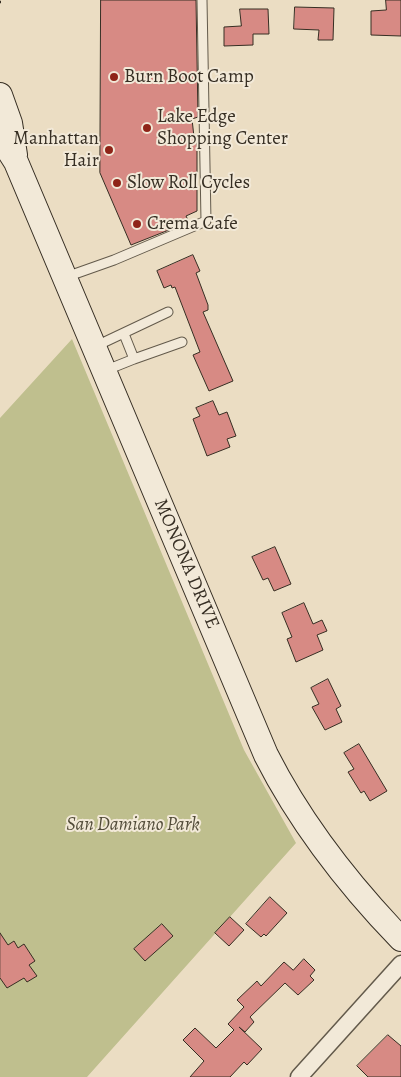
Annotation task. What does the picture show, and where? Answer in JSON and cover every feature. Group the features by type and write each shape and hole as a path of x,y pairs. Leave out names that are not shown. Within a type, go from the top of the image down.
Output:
{"street":[{"name":"MONONA DRIVE","path":"0,95 10,123 16,162"},
{"name":"MONONA DRIVE","path":"0,137 16,162 266,754 284,791 334,865 401,939"},
{"path":"299,1077 401,964"}],"lane":[{"path":"64,278 114,260 206,221 202,0"},
{"path":"94,348 168,312"},
{"path":"124,334 134,359"},
{"path":"104,371 182,342"}],"green space":[{"name":"San Damiano Park","path":"72,339 244,750 296,843 87,1077 0,1077 0,418"}],"building":[{"name":"Lake Edge Shopping Center","path":"101,0 196,0 198,117 192,119 197,145 197,211 186,216 189,222 131,245 100,173"},
{"path":"386,0 401,0 401,36 371,35 371,11 386,10"},
{"path":"295,7 334,8 333,40 318,40 319,30 294,29"},
{"path":"240,9 268,9 269,34 253,34 253,45 224,46 224,27 241,26"},
{"path":"193,255 200,271 196,273 208,305 208,310 203,312 233,381 209,391 193,355 200,352 175,287 172,288 171,285 164,288 157,271"},
{"path":"213,401 219,415 227,412 236,436 227,439 230,447 207,456 193,419 200,416 196,408"},
{"path":"275,547 291,584 274,591 268,578 263,580 252,557"},
{"path":"304,603 313,624 322,620 327,631 317,635 323,650 296,662 287,639 292,637 282,613"},
{"path":"328,679 341,706 336,709 342,722 325,730 312,707 319,704 311,688"},
{"path":"359,744 387,791 370,801 364,791 361,793 348,772 354,769 344,753"},
{"path":"270,897 287,913 266,936 264,934 261,937 246,924"},
{"path":"230,917 244,930 229,946 215,933"},
{"path":"162,924 173,936 145,961 134,949"},
{"path":"0,933 8,945 14,941 18,948 24,944 35,961 29,965 37,976 27,982 24,978 7,988 0,978"},
{"path":"304,959 315,970 310,976 314,980 298,995 285,983 250,1017 254,1022 245,1032 239,1027 262,1049 247,1065 244,1062 230,1077 190,1077 204,1061 183,1040 195,1028 216,1048 234,1030 228,1024 244,1007 237,1000 257,981 261,986 284,962 293,970"},
{"path":"388,1035 401,1046 401,1077 368,1077 357,1066"}],"place":[{"name":"Burn Boot Camp","path":"114,77"},
{"name":"Lake Edge Shopping Center","path":"147,128"},
{"name":"Manhattan Hair","path":"109,150"},
{"name":"Slow Roll Cycles","path":"117,183"},
{"name":"Crema Cafe","path":"137,224"}]}
